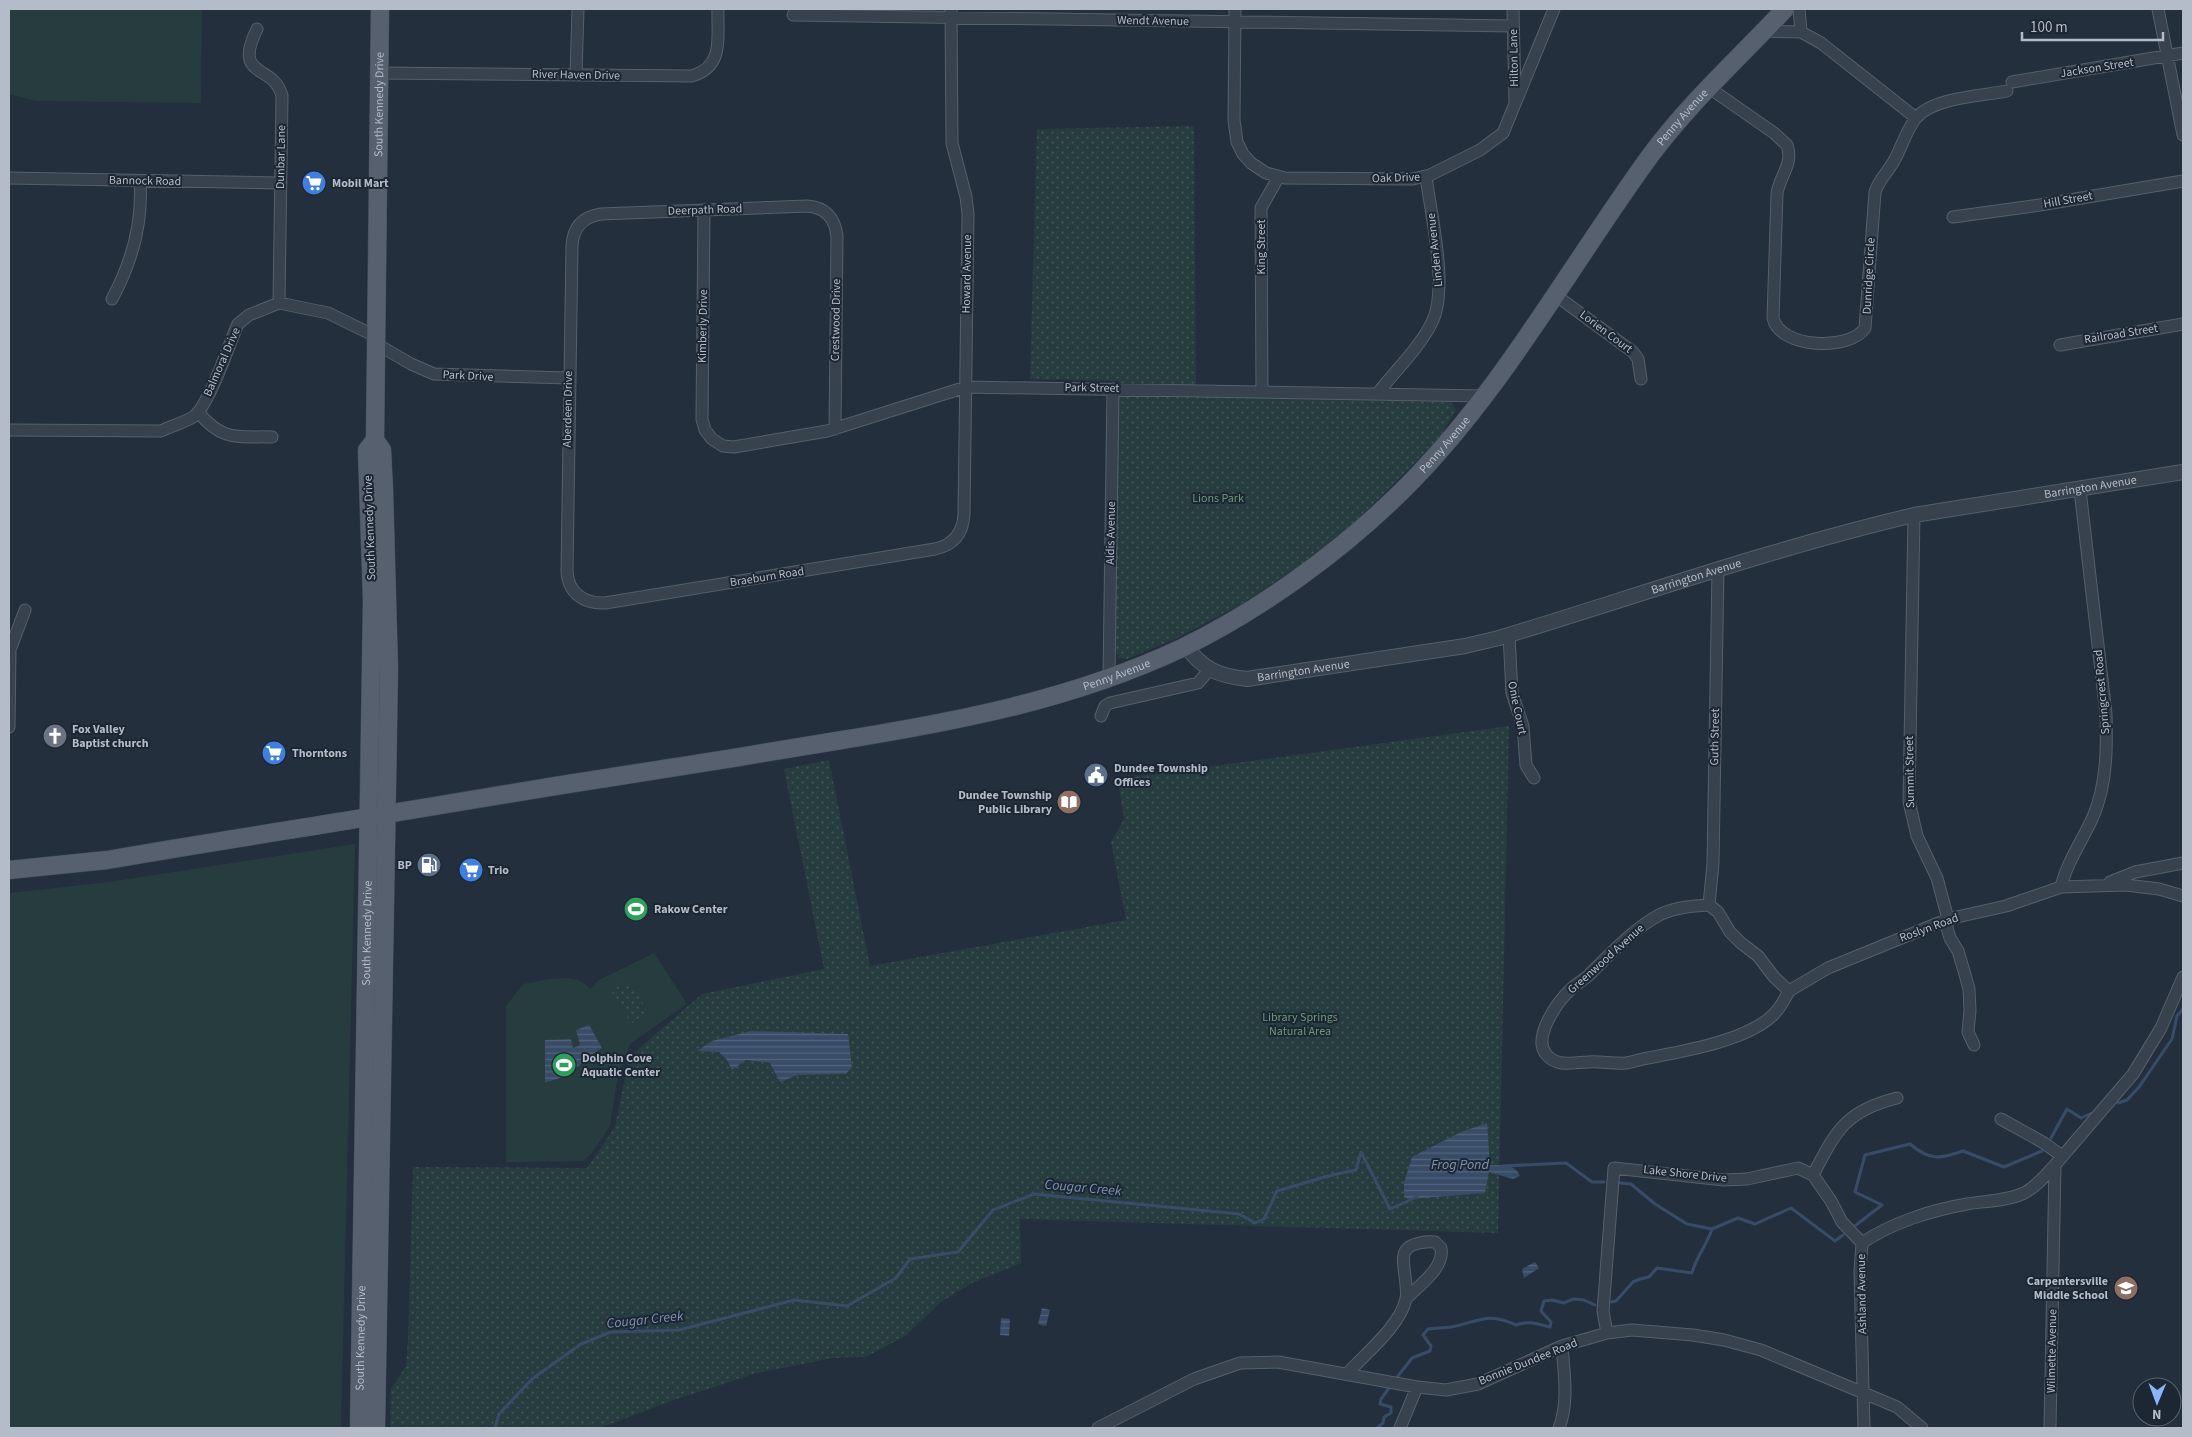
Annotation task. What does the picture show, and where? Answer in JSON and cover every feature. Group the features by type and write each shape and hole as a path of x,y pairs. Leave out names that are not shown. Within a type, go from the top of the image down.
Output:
{"main road":[{"name":"South Kennedy Drive","path":"376,1428 389,669 388,584 382,450 375,440 380,9"},
{"name":"Penny Avenue","path":"9,870 107,860 734,759 973,717 1036,702 1109,677 1186,646 1233,620 1282,588 1350,539 1426,466 1483,396 1652,153 1708,86 1785,9"},
{"name":"South Kennedy Drive","path":"359,1428 372,602 367,450 375,440"}],"street":[{"path":"576,75 578,9"},
{"name":"River Haven Drive","path":"379,72 686,77 698,74 708,68 715,59 718,9"},
{"path":"1235,9 1234,120 1237,142 1249,161 1266,173 1278,178"},
{"name":"Hilton Lane","path":"1513,9 1515,107"},
{"path":"1515,107 1554,9"},
{"path":"1798,9 1800,32"},
{"path":"2158,9 2183,136"},
{"name":"Wendt Avenue","path":"794,15 951,13 1103,15 1235,22 1513,26"},
{"name":"Howard Avenue","path":"951,13 952,143 966,196 968,214 964,518 961,530 955,539"},
{"name":"Dunbar Lane","path":"257,29 249,44 251,64 260,73 276,82 282,96 279,303"},
{"path":"1764,31 1800,32 1821,43 1916,118"},
{"name":"Jackson Street","path":"1916,118 1929,108 1943,102 2009,87 2183,54"},
{"name":"Dunridge Circle","path":"1708,86 1774,133 1787,145 1789,163 1779,182 1777,194 1773,318 1776,326 1786,335 1814,343 1851,338 1860,334 1865,328 1875,192 1877,184 1892,165 1916,118"},
{"name":"Oak Drive","path":"1278,178 1426,177 1494,141 1506,130 1515,107"},
{"name":"Linden Avenue","path":"1378,393 1424,335 1437,310 1439,274 1426,177"},
{"name":"Bannock Road","path":"9,178 281,183"},
{"name":"King Street","path":"1262,391 1261,208 1278,178"},
{"path":"112,299 134,251 138,232 141,194 140,181"},
{"name":"Hill Street","path":"1953,217 2040,205 2183,181"},
{"name":"Deerpath Road","path":"582,221 601,214 807,206 819,208 828,214"},
{"name":"Kimberly Drive","path":"704,211 702,419 705,430 712,439"},
{"name":"Crestwood Drive","path":"828,214 834,222 837,236 835,429"},
{"name":"Aberdeen Drive","path":"578,596 570,586 566,571 568,378 573,234 582,221"},
{"name":"Lorien Court","path":"1554,294 1633,352 1638,359 1641,379"},
{"path":"279,303 328,313 375,340"},
{"name":"Balmoral Drive","path":"9,430 161,431 181,422 198,412 204,404 238,324 249,315 279,303"},
{"name":"Railroad Street","path":"2060,345 2183,324"},
{"name":"Park Drive","path":"375,340 417,367 434,374 568,378"},
{"name":"Park Street","path":"712,439 725,447 737,447 818,434 966,387 1483,396"},
{"name":"Aldis Avenue","path":"1109,677 1113,389"},
{"path":"198,412 210,427 226,435 272,436"},
{"name":"Barrington Avenue","path":"1186,646 1198,661 1210,669 1228,676 1257,678 1465,646 1510,635 1718,569 1914,515 2080,490 2183,472"},
{"name":"Springcrest Road","path":"2061,887 2065,871 2093,816 2105,767 2107,742 2106,714 2080,490"},
{"name":"Summit Street","path":"1914,515 1909,802 1916,836 1937,878 1948,920 1947,928 1950,938 1958,951 1969,989 1970,1011 1968,1032 1974,1045"},
{"name":"Braeburn Road","path":"578,596 588,602 605,603 935,549 947,545 955,539"},
{"name":"Guth Street","path":"1709,905 1713,863 1718,569"},
{"path":"9,727 10,650 25,610"},
{"name":"Onie Court","path":"1510,635 1512,693 1522,726 1526,765 1534,778"},
{"path":"1102,716 1105,706 1110,702 1198,684 1210,669"},
{"name":"Roslyn Road","path":"2106,884 2135,872 2183,863"},
{"name":"Roslyn Road","path":"1546,1055 1554,1062 1564,1064 1590,1061 1626,1063 1701,1047 1754,1027 1772,1016 1782,1006 1789,991 1828,968 1948,920 2006,906 2061,887 2106,884 2158,889 2183,896"},
{"path":"1709,905 1718,912 1730,932 1758,956 1774,977 1789,991"},
{"name":"Greenwood Avenue","path":"1546,1055 1542,1043 1545,1025 1571,989 1584,980 1648,922 1677,908 1709,905"},
{"path":"1862,1243 1890,1228 1925,1215 1964,1204 2015,1196 2033,1187 2133,1074 2161,1028 2183,977"},
{"path":"1813,1176 1831,1141 1848,1119 1878,1102 1897,1098"},
{"path":"2001,1119 2044,1143 2058,1160"},
{"name":"Wilmette Avenue","path":"2050,1428 2058,1160"},
{"name":"Lake Shore Drive","path":"1607,1333 1603,1301 1614,1168 1724,1180 1747,1179 1798,1168 1813,1176"},
{"name":"Ashland Avenue","path":"1813,1176 1831,1201 1842,1222 1862,1243 1860,1271 1864,1428"},
{"path":"1347,1374 1398,1319 1406,1299 1407,1286 1403,1258 1404,1250 1421,1243 1435,1242 1441,1248 1440,1259 1436,1267 1406,1299"},
{"name":"Bonnie Dundee Road","path":"1098,1428 1194,1379 1240,1363 1278,1362 1417,1388 1446,1390 1478,1384 1562,1346 1607,1333 1653,1330 1724,1340 1761,1350 1897,1407 1922,1428"},
{"path":"1559,1428 1563,1414 1565,1394 1562,1346"},
{"path":"1400,1428 1417,1388"}],"green space":[{"path":"9,9 202,9 201,103 37,101 9,94"},
{"name":"Lions Park","path":"1194,126 1196,396 1451,402 1456,410 1439,439 1347,530 1301,565 1238,606 1175,639 1127,659 1119,658 1114,648 1119,381 1030,379 1037,129"},
{"name":"Library Springs Natural Area","path":"1509,726 1498,1233 1020,1219 1021,1263 972,1283 941,1302 905,1336 866,1357 833,1358 757,1373 674,1400 600,1428 390,1428 391,1389 406,1366 413,1167 587,1168 615,1127 629,1057 702,994 824,969 784,769 829,760 870,966 1126,920 1111,842 1124,819 1118,779"},
{"path":"355,844 341,1428 9,1428 9,893 109,882"},
{"name":"Dolphin Cove Aquatic Center","path":"654,953 687,1004 630,1044 617,1080 610,1126 592,1153 583,1161 506,1162 506,1006 523,984 568,978 584,983 590,989 599,980"},
{"path":"628,980 649,1013 633,1023 630,1022 617,999 612,995 613,990"}],"water":[{"path":"589,1025 602,1048 569,1073 545,1082 545,1040 571,1039 573,1048 580,1045 576,1030"},
{"path":"751,1031 848,1034 852,1067 846,1074 798,1075 780,1082 770,1063 746,1060 732,1070 727,1060 719,1052 697,1051 712,1041"},
{"name":"Frog Pond","path":"1487,1123 1490,1165 1511,1167 1520,1176 1513,1179 1489,1172 1485,1193 1409,1199 1404,1197 1404,1183 1412,1157 1461,1132"},
{"path":"1535,1262 1539,1268 1524,1278 1522,1269"},
{"path":"1042,1308 1050,1310 1046,1326 1038,1324"},
{"path":"1001,1318 1010,1319 1009,1336 1000,1335"}],"waterway":[{"path":"2118,1103 2127,1100 2139,1087 2172,1039 2177,1016 2183,1009"},
{"path":"2051,1138 2067,1109 2081,1118 2092,1113"},
{"path":"1856,1225 1882,1205 1855,1192 1865,1155 1910,1144 1929,1156 1948,1156 1963,1151 2004,1167 2042,1151"},
{"name":"Cougar Creek","path":"495,1428 499,1414 532,1379 581,1344 611,1332 679,1330 794,1300 847,1306 896,1278 910,1259 958,1252 993,1210 1034,1194 1239,1214 1255,1223 1264,1219 1277,1191 1356,1170 1361,1152 1390,1209 1417,1197"},
{"name":"Cougar Creek","path":"1502,1166 1566,1163 1592,1182 1604,1182"},
{"path":"1620,1183 1631,1184 1655,1204 1687,1224 1712,1229 1738,1218 1755,1224 1791,1208 1835,1241 1843,1235"},
{"path":"1611,1302 1616,1301 1633,1282 1649,1277 1657,1268 1692,1273 1712,1229"},
{"path":"1398,1376 1412,1358 1430,1351 1431,1346 1423,1335 1428,1329 1451,1327 1490,1318 1516,1325 1529,1323 1550,1327 1551,1322 1541,1311 1544,1301 1552,1300 1564,1303 1573,1299 1584,1300 1595,1305"},
{"path":"1377,1428 1383,1423 1384,1417 1391,1413 1391,1407 1380,1404 1381,1399 1389,1388"}],"place":[{"name":"Mobil Mart","path":"314,183"},
{"name":"Fox Valley Baptist church","path":"55,736"},
{"name":"Thorntons","path":"274,753"},
{"name":"Dundee Township Offices","path":"1096,775"},
{"name":"Dundee Township Public Library","path":"1069,802"},
{"name":"BP","path":"429,865"},
{"name":"Trio","path":"471,870"},
{"name":"Rakow Center","path":"636,909"},
{"name":"Dolphin Cove Aquatic Center","path":"564,1065"},
{"name":"Carpentersville Middle School","path":"2126,1288"}]}
